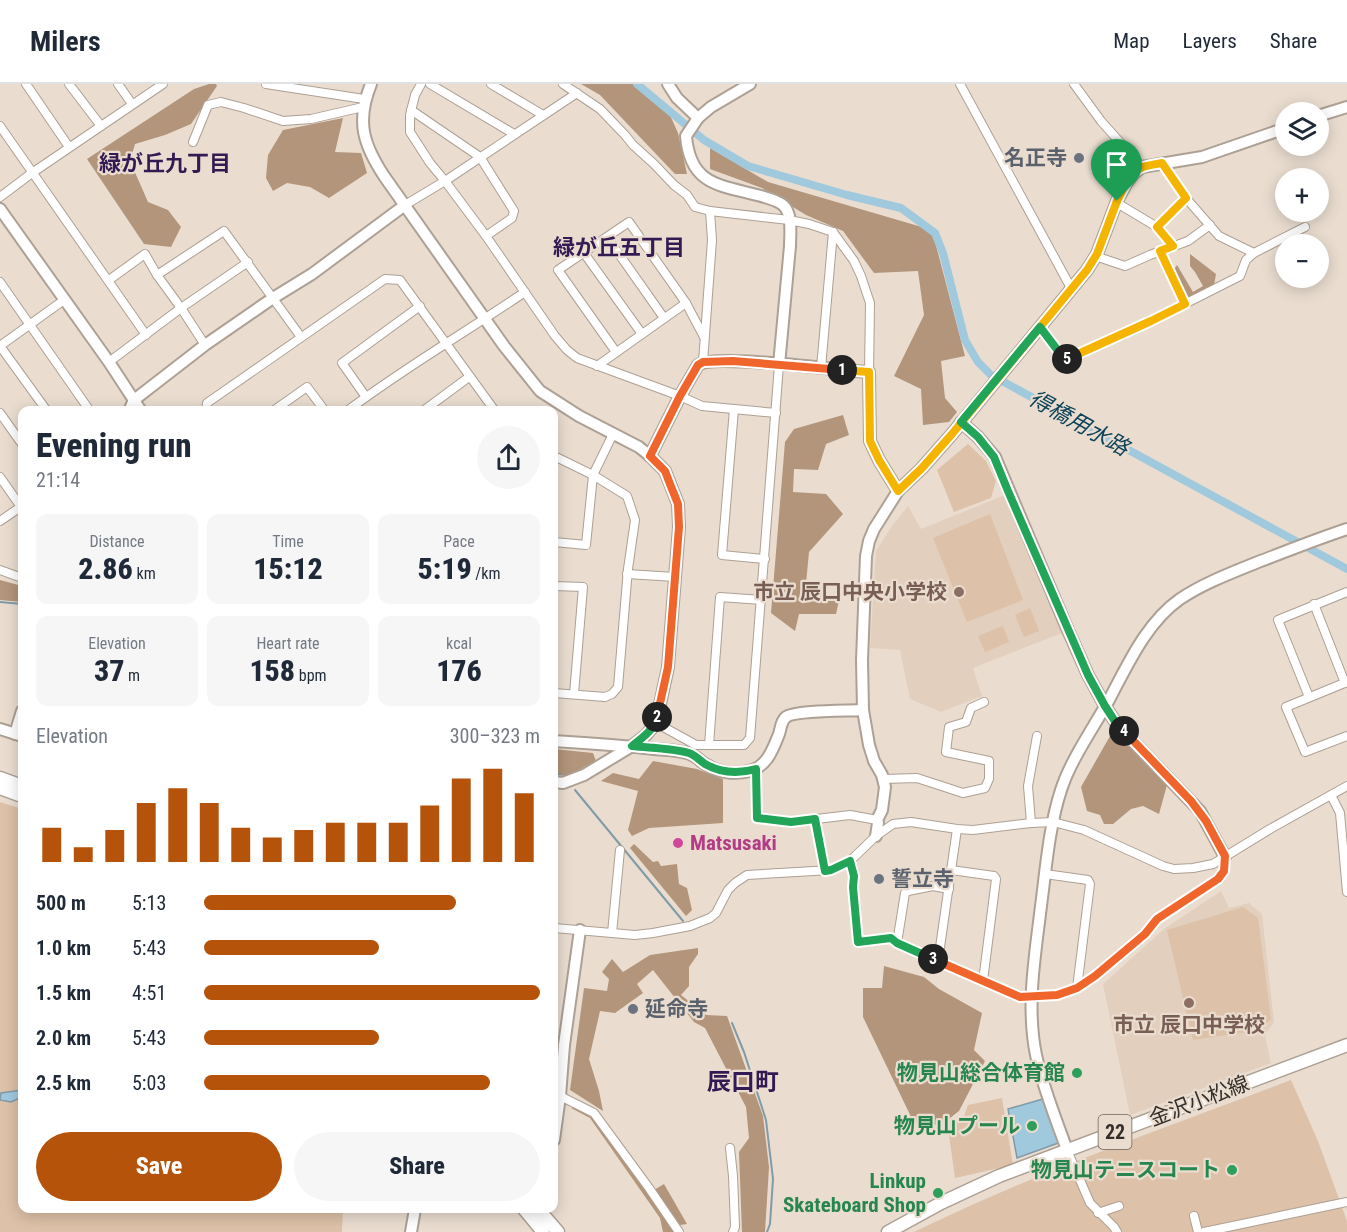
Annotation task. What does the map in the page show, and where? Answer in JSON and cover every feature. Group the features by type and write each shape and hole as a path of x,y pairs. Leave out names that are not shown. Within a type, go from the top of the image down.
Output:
{"main road":[{"path":"0,778 18,785"},
{"path":"0,788 18,795"},
{"name":"金沢小松線","path":"888,1232 940,1203 999,1176 1347,1045"},
{"path":"527,1213 542,1231"},
{"path":"543,1213 558,1232"}],"street":[{"path":"26,84 69,147"},
{"path":"69,84 101,126"},
{"path":"118,84 132,104"},
{"path":"0,196 162,84"},
{"path":"266,84 364,103"},
{"path":"371,84 364,103 364,136 369,150 504,346 540,391 579,416 639,447 650,456 665,471 678,504 679,527 668,667 656,723 632,746 584,775 558,783"},
{"path":"421,84 411,110 410,132 567,350 577,358 702,406 776,413"},
{"path":"430,84 514,134"},
{"path":"491,84 543,115"},
{"path":"563,84 600,109 633,145 687,195 695,207 809,224 833,232 841,241 854,261 870,303 870,441 898,491"},
{"path":"668,84 696,122"},
{"path":"656,723 696,745 744,745 750,738 790,227 788,212 783,205 768,198 712,183 704,178 692,161 687,148 686,136 711,107 750,84"},
{"path":"960,84 1071,288"},
{"path":"1074,84 1101,121 1142,167"},
{"path":"131,406 134,400 205,345 312,274 405,205 577,93"},
{"path":"193,142 208,105 221,102 283,122 311,119 364,103"},
{"path":"1329,113 1347,107"},
{"path":"411,110 480,157 514,211 512,218 486,236"},
{"path":"0,126 146,335"},
{"path":"876,836 877,820 884,799 883,779 869,745 863,710 862,649 866,556 874,529 898,491 922,468 961,422 1095,256 1117,203 1130,179 1142,167 1213,154 1275,132"},
{"path":"1162,163 1186,198 1219,236 1254,253"},
{"path":"1157,227 1186,198"},
{"path":"1117,203 1157,227 1173,246"},
{"path":"0,209 138,406"},
{"path":"703,362 712,240 710,211"},
{"path":"616,352 558,270 629,222 686,303 704,337"},
{"path":"1095,256 1125,266 1188,241 1210,225"},
{"path":"1040,327 1065,360 1151,321 1240,276 1246,260 1254,253 1305,227"},
{"path":"157,274 224,231 301,337"},
{"path":"821,368 833,232"},
{"path":"607,237 664,318"},
{"path":"1160,251 1185,304"},
{"path":"584,253 642,334"},
{"path":"109,280 145,254 205,345"},
{"path":"109,362 248,262"},
{"path":"207,406 207,403 385,279 400,280 491,406"},
{"path":"0,282 86,406"},
{"path":"354,406 446,342 525,292"},
{"path":"43,406 0,346 64,300"},
{"path":"597,366 686,303"},
{"path":"366,397 342,363 420,306"},
{"path":"650,456 680,396 698,365 703,362 733,361 869,372"},
{"path":"430,406 470,377"},
{"path":"280,406 307,387 320,406"},
{"path":"734,409 722,555 765,559"},
{"path":"0,413 18,438"},
{"path":"850,861 854,876 858,942 891,938 897,943 1020,997 1057,995 1077,988 1123,953 1145,934 1157,919 1218,879 1224,871 1225,856 1200,811 1118,726 1105,706 1066,628 994,457 978,437 961,422"},
{"path":"558,542 586,545 593,475 613,434"},
{"path":"558,461 593,475 627,496 636,520 627,574 618,687 612,694 605,697 558,693"},
{"path":"0,477 18,501"},
{"path":"0,521 18,509"},
{"path":"1117,1232 1089,1203 1067,1150 1036,1055 1032,1016 1033,976 1053,822 1062,789 1071,767 1136,650 1152,626 1179,600 1213,580 1347,529"},
{"path":"0,570 18,577"},
{"path":"627,574 675,577"},
{"path":"558,586 583,587 574,694"},
{"path":"1309,697 1278,620 1347,592"},
{"path":"709,745 720,597 762,600"},
{"path":"1314,604 1346,682 1286,707 1305,753 1347,736"},
{"path":"883,779 917,778 963,793 985,788 989,778 989,761 946,752 949,727 966,722 971,708 984,702"},
{"path":"558,741 632,746 692,754 717,770 737,773 756,769 765,763 787,716 801,713 863,710"},
{"path":"0,729 18,735"},
{"path":"1031,823 1028,786 1037,736"},
{"path":"756,769 757,818 791,822 849,815 877,820"},
{"path":"558,928 635,935 690,926 716,913 728,890 747,876 831,870 850,861 876,836 893,824 910,822 973,830 1053,822 1084,830 1162,866 1193,868 1213,864 1347,786"},
{"path":"1331,795 1340,813 1347,892"},
{"path":"815,819 825,871"},
{"path":"938,961 957,829"},
{"path":"612,933 620,850"},
{"path":"951,870 994,876 996,879 983,981"},
{"path":"1045,874 1088,880 1090,884 1077,988"},
{"path":"897,943 905,893 933,886 949,888"},
{"path":"558,1111 559,1045 580,930"},
{"path":"560,1096 594,1113 650,1188 679,1232"},
{"path":"730,1149 735,1227 733,1232"},
{"path":"1204,1232 1347,1202"},
{"path":"1098,1213 1119,1206"},
{"path":"411,1232 414,1213"},
{"path":"542,1213 542,1231"},
{"path":"1194,1216 1198,1232"},
{"path":"727,1232 734,1218"}],"shaded area":[{"path":"209,84 217,86 191,124 135,144 130,161 148,202 168,210 181,227 171,247 144,244 87,159 194,89"},
{"path":"581,84 634,84 669,113 678,133 687,174 675,174 600,95"},
{"path":"343,118 335,152 361,153 367,173 329,198 310,187 287,183 273,191 266,178 268,155 283,130"},
{"path":"710,148 768,182 932,230 965,356 941,361 945,398 957,412 949,422 923,425 921,389 894,376 924,315 918,271 874,273 843,231 806,215 762,188 710,169"},
{"path":"1190,254 1216,274 1214,285 1189,300 1173,271 1177,265 1193,292 1203,286 1190,266"},
{"path":"843,415 849,435 826,444 818,470 794,469 793,492 826,494 843,514 809,552 805,594 840,596 836,614 799,614 795,631 771,613 785,442 794,429"},
{"path":"968,444 986,461 996,481 991,498 954,512 937,470"},
{"name":"市立 辰口中央小学校","path":"1005,495 1062,633 973,668 982,696 941,712 910,699 900,650 870,648 876,551 908,506 921,529"},
{"path":"990,514 1023,600 967,622 933,538"},
{"path":"0,580 18,585 18,602 0,600"},
{"path":"1030,608 1039,631 1024,637 1015,615"},
{"path":"1003,626 1009,642 985,652 978,636"},
{"path":"1114,729 1167,785 1159,814 1143,806 1131,809 1113,824 1104,824 1100,815 1087,811 1081,787"},
{"path":"558,749 593,753 596,761 567,776 558,775"},
{"path":"653,761 697,769 723,779 723,823 649,828 632,836 628,830 638,791 601,781 613,773 639,779"},
{"path":"0,802 18,808 18,1213 343,1213 342,1232 0,1232"},
{"path":"634,844 653,862 658,861 661,866 677,864 679,884 687,888 692,910 686,916 630,848"},
{"name":"市立 辰口中学校","path":"1221,891 1229,908 1249,903 1262,914 1274,1022 1265,1035 1271,1063 1130,1115 1103,984 1164,929"},
{"path":"1243,907 1258,918 1271,1019 1260,1030 1193,1040 1167,930"},
{"path":"698,948 698,954 689,967 689,986 681,995 706,1015 727,1016 763,1116 769,1167 765,1232 742,1232 739,1152 749,1138 746,1107 705,1028 694,1022 653,970 637,984 643,993 615,1013 600,1011 589,1059 603,1111 570,1090 584,988 607,991 609,979 602,972 612,959 623,972 650,955"},
{"path":"884,966 924,977 939,989 982,1013 974,1050 985,1061 959,1111 941,1125 914,1123 863,1017 863,988 882,988"},
{"path":"1291,1080 1318,1141 1347,1221 1347,1232 914,1232 1054,1170"},
{"path":"1002,1098 1013,1165 955,1178 948,1128 964,1116 968,1105"},
{"path":"571,1108 577,1108 594,1119 669,1219 675,1232 663,1232 660,1218 590,1118"},
{"path":"664,1184 687,1224 680,1225 654,1190"}],"water":[{"path":"18,1091 18,1099 11,1102 0,1100 1,1093"},
{"name":"物見山プール","path":"1043,1099 1061,1142 1017,1158 1008,1109"}],"waterway":[{"name":"得橋用水路","path":"637,84 704,140 748,166 901,208 935,233 943,253 965,340 978,362 991,375 1347,569"},
{"path":"0,602 18,604"},
{"path":"575,790 683,921"},
{"path":"732,1023 766,1120 773,1179 770,1224 767,1232"}],"place":[{"name":"名正寺","path":"1079,158"},
{"name":"市立 辰口中央小学校","path":"959,592"},
{"name":"Matsusaki","path":"678,843"},
{"name":"誓立寺","path":"879,879"},
{"name":"市立 辰口中学校","path":"1189,1003"},
{"name":"延命寺","path":"633,1009"},
{"name":"物見山総合体育館","path":"1077,1073"},
{"name":"物見山プール","path":"1032,1126"},
{"name":"物見山テニスコート","path":"1232,1170"},
{"name":"Linkup Skateboard Shop","path":"938,1193"}],"district":[{"name":"緑が丘九丁目","path":"165,163"},
{"name":"緑が丘五丁目","path":"619,247"},
{"name":"辰口町","path":"743,1082"}],"route":[{"path":"1117,201 1097,254 1087,270 961,422 952,434 898,491 870,441 869,372 733,361 703,362 698,365 680,396 650,456 665,471 678,504 679,527 668,667 656,723 632,746 692,754 717,770 727,772 737,773 756,769 757,818 791,822 815,819 825,871 850,861 854,876 858,942 891,938 897,943 1020,997 1057,995 1077,988 1123,953 1145,934 1157,919 1218,879 1224,871 1225,856 1200,811 1118,726 1105,706 1066,628 994,457 978,437 961,422 1040,327 1065,360 1185,304 1160,251 1173,246 1157,227 1186,198 1162,163 1142,167 1133,174 1117,201"}]}
